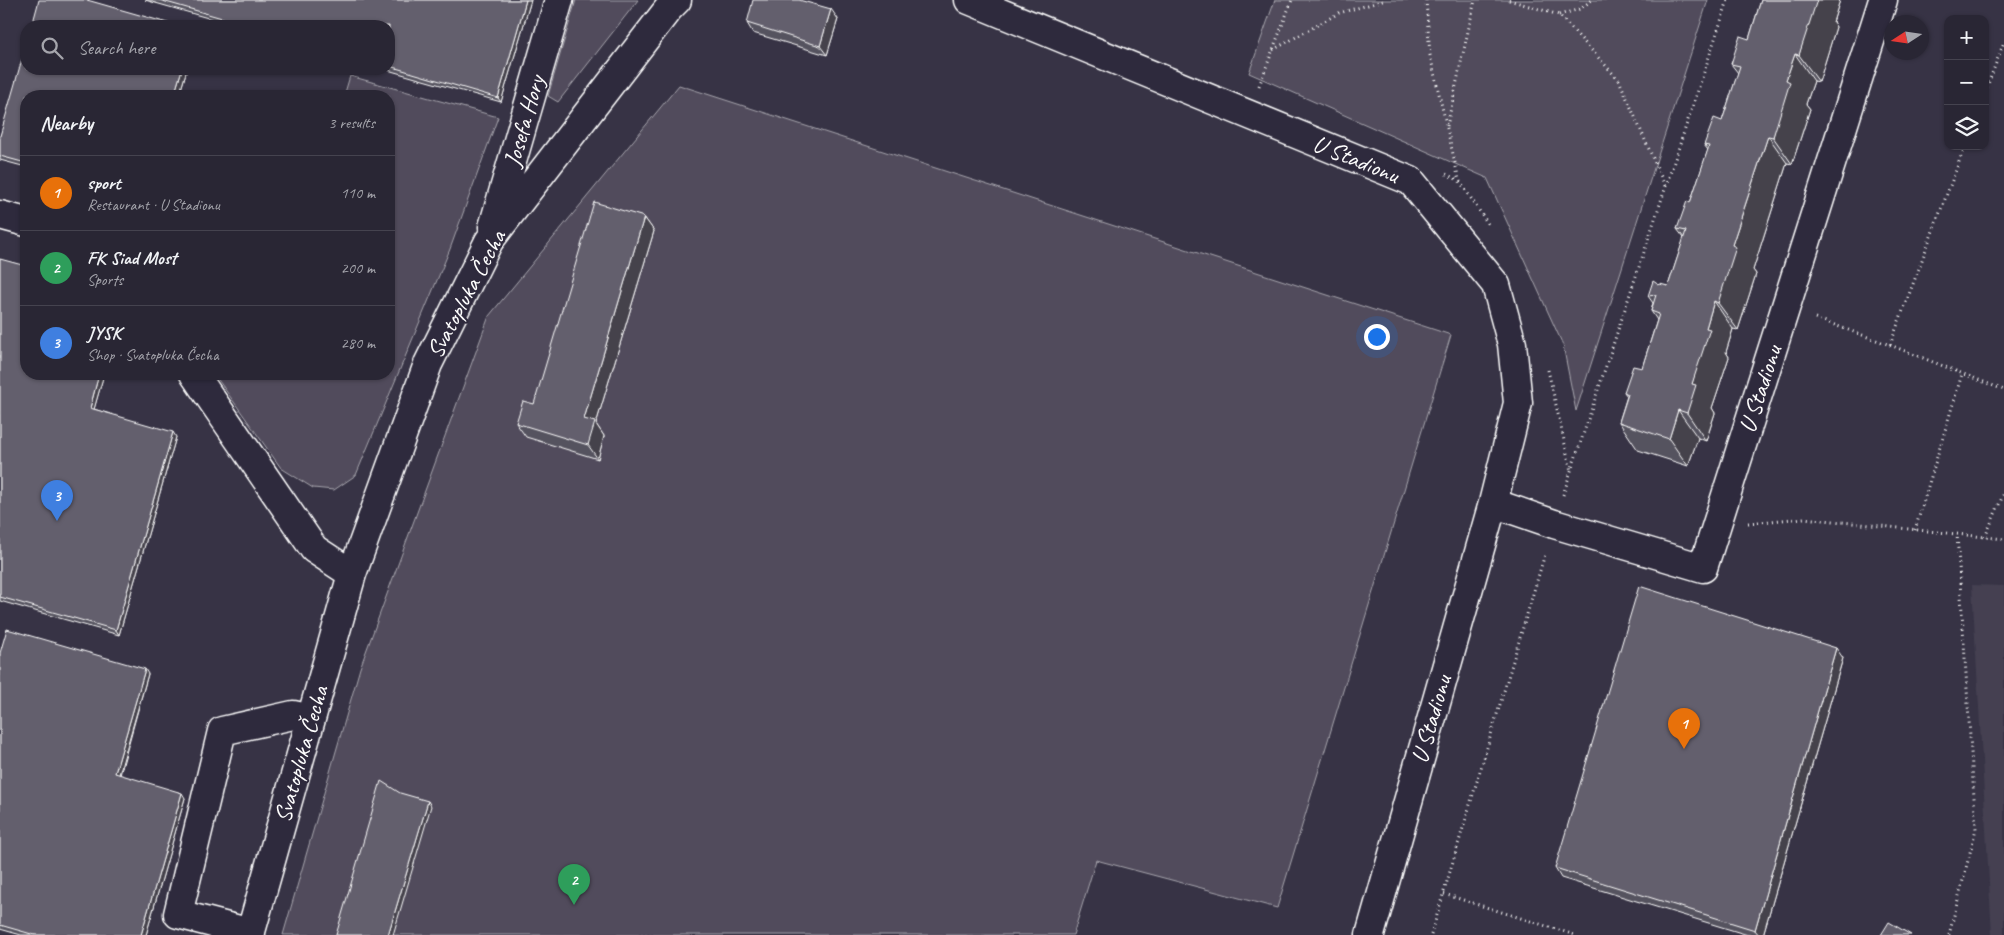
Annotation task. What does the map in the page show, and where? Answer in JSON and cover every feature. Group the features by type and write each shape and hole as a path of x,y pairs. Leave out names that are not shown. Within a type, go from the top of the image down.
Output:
{"street":[{"name":"Josefa Hory","path":"489,241 560,0"},
{"name":"Svatopluka Čecha","path":"250,934 352,574 428,364 489,241 677,0"},
{"name":"U Stadionu","path":"969,0 1410,181 1496,285 1512,344 1518,403 1493,503 1370,935"},
{"name":"U Stadionu","path":"1493,503 1554,524 1704,568 1883,0"},
{"path":"0,215 20,220"},
{"path":"198,380 314,549 352,574"},
{"path":"250,934 178,914 222,731 294,716 311,720"}],"path":[{"path":"1248,115 1292,0"},
{"path":"1273,50 1339,13 1386,0"},
{"path":"1447,128 1475,0"},
{"path":"1509,0 1559,15 1619,80 1666,187"},
{"path":"1559,15 1580,9 1592,0"},
{"path":"1431,935 1554,524 1728,0"},
{"path":"1989,81 2004,42"},
{"path":"1890,345 1963,150"},
{"path":"1786,308 1890,345 2004,390"},
{"path":"1915,530 1962,374"},
{"path":"1985,537 2004,493"},
{"path":"1717,526 1804,518 2004,539"},
{"path":"1948,935 1976,829 1957,534"},
{"path":"1444,894 1575,935"}],"shaded area":[{"path":"576,0 638,0 558,102 548,96"},
{"path":"1275,0 1708,0 1576,411 1563,345 1487,178 1249,73"},
{"path":"350,76 498,117 450,249 356,475 334,490 313,488 281,468 218,380 395,380 395,90 346,90"},
{"path":"679,85 1451,335 1277,908 1096,860 1073,935 283,935 360,668 489,316"},
{"path":"1972,585 2004,586 2004,935 1992,935"}],"building":[{"path":"39,0 87,0 157,20 34,20"},
{"path":"159,0 526,0 498,98 395,68 395,20 229,20"},
{"path":"753,0 799,0 831,9 820,46 747,23"},
{"path":"1761,0 1817,0 1799,55 1795,54 1786,80 1790,82 1773,137 1768,136 1732,245 1736,247 1718,303 1714,301 1706,328 1710,329 1692,384 1696,385 1687,413 1678,410 1669,439 1619,422 1628,394 1624,392 1633,366 1642,368 1659,314 1651,311 1656,295 1648,296 1653,281 1659,285 1668,286 1686,231 1677,229 1687,201 1690,203 1709,146 1704,145 1714,118 1722,121 1740,66 1731,64 1740,36 1749,39"},
{"path":"20,66 20,75 180,75 176,90 20,90 20,161 0,156 0,136"},
{"path":"594,202 644,217 584,419 595,422 588,445 516,423 523,401 534,404"},
{"path":"0,259 20,264 20,380 97,380 90,408 173,432 116,630 0,597"},
{"path":"1639,586 1836,648 1755,930 1555,868"},
{"path":"7,629 145,669 115,773 182,793 141,935 35,935 0,925 0,653"},
{"path":"381,781 400,793 428,801 388,935 336,935"},
{"path":"1889,922 1911,935 1881,935"}],"place":[{"name":"JYSK","path":"57,521"},
{"name":"sport","path":"1684,749"},
{"name":"FK Siad Most","path":"574,905"}]}
